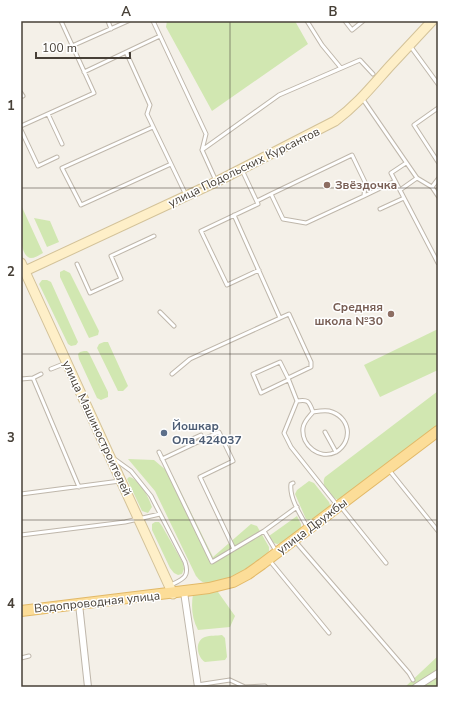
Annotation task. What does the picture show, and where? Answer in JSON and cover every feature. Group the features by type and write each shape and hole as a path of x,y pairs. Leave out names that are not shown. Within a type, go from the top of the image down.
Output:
{"main road":[{"name":"улица Дружбы","path":"171,590 184,592 215,587 233,582 248,574 438,431"},
{"name":"Водопроводная улица","path":"21,611 171,590"}],"street":[{"name":"улица Подольских Курсантов","path":"23,267 187,196 242,170 330,124 347,112 362,98 432,21"},
{"name":"улица Машиностроителей","path":"23,267 171,590"},
{"path":"184,592 197,686"},
{"path":"79,604 88,687"},
{"path":"416,687 438,673"}],"lane":[{"path":"21,126 94,93 61,21"},
{"path":"108,21 111,29"},
{"path":"72,46 128,21"},
{"path":"153,21 206,134 202,150 216,182"},
{"path":"307,21 322,45 341,68"},
{"path":"345,21 352,30 363,21"},
{"path":"84,72 160,36"},
{"path":"410,46 438,84"},
{"path":"126,52 150,105 147,114 187,196"},
{"path":"202,150 279,95 360,60 373,74"},
{"path":"433,78 438,74"},
{"path":"362,98 417,178 432,187 438,196"},
{"path":"438,108 414,125 438,162"},
{"path":"48,114 62,144"},
{"path":"153,127 62,168 80,205 171,164"},
{"path":"21,130 38,166 57,157"},
{"path":"259,270 227,285 201,231 258,204 257,201 352,155 365,182 364,196"},
{"path":"406,163 391,174 438,263"},
{"path":"242,170 257,201"},
{"path":"400,190 417,178"},
{"path":"432,187 438,179"},
{"path":"271,194 283,219 306,223 395,181"},
{"path":"380,209 404,198"},
{"path":"234,215 280,318"},
{"path":"77,264 90,293 121,279 111,256 154,236"},
{"path":"160,312 174,326"},
{"path":"172,374 190,359 289,314 311,362 311,367 288,379 262,393 253,374 280,362 288,379 297,401 284,433 291,447 308,471 386,563"},
{"path":"51,369 67,362"},
{"path":"21,379 33,378 41,374"},
{"path":"33,378 79,487"},
{"path":"297,401 308,401 314,412"},
{"path":"329,411 337,414 348,429 347,441 344,446 332,455 317,453 306,443 303,434 303,427 307,419 314,412 329,411"},
{"path":"162,459 219,432 233,461 200,477 234,549"},
{"path":"325,432 336,452"},
{"path":"190,440 201,435"},
{"path":"159,452 212,562 264,530 297,507"},
{"path":"110,456 131,471 151,496 185,562 188,570 186,575 171,590"},
{"path":"388,469 438,531"},
{"path":"21,494 122,481"},
{"path":"293,483 290,490 308,529"},
{"path":"21,534 125,522 160,514"},
{"path":"264,530 277,553"},
{"path":"294,540 409,673 413,680"},
{"path":"268,559 329,633"},
{"path":"21,658 29,656"},
{"path":"197,686 230,680 245,687 266,687"}],"green space":[{"path":"167,21 295,21 308,44 212,111 166,27"},
{"path":"21,205 43,253 32,258 27,256 22,244 20,226"},
{"path":"34,218 50,221 59,242 47,247"},
{"path":"64,270 70,273 99,331 98,335 89,338 60,277 60,272"},
{"path":"42,280 51,282 78,342 76,345 71,346 68,344 39,284"},
{"path":"438,329 438,370 380,397 364,365"},
{"path":"108,342 128,386 123,391 118,391 97,348 99,344"},
{"path":"84,351 89,353 108,392 108,397 101,400 97,398 79,359 78,354"},
{"path":"438,391 438,426 341,499 338,500 329,494 324,484 325,477"},
{"path":"128,459 154,460 173,476 213,557 251,524 257,526 269,547 269,551 257,562 226,579 207,583 200,581 196,576 155,491"},
{"path":"129,477 137,481 146,494 152,507 148,513 142,511 127,479"},
{"path":"309,481 314,483 330,505 329,508 311,521 306,519 295,494 297,490"},
{"path":"297,516 301,524 301,529 281,543 274,543 269,536"},
{"path":"159,522 162,526 183,563 184,569 182,574 178,575 174,573 170,568 152,530 152,524"},
{"path":"218,592 235,616 230,627 198,630 192,613 193,594"},
{"path":"222,635 225,638 227,657 225,660 205,662 202,660 198,649 199,642 207,636"},
{"path":"438,656 438,687 405,687"}],"place":[{"name":"Звёздочка","path":"327,185"},
{"name":"Средняя школа №30","path":"391,314"},
{"name":"Йошкар Ола 424037","path":"164,433"}]}
